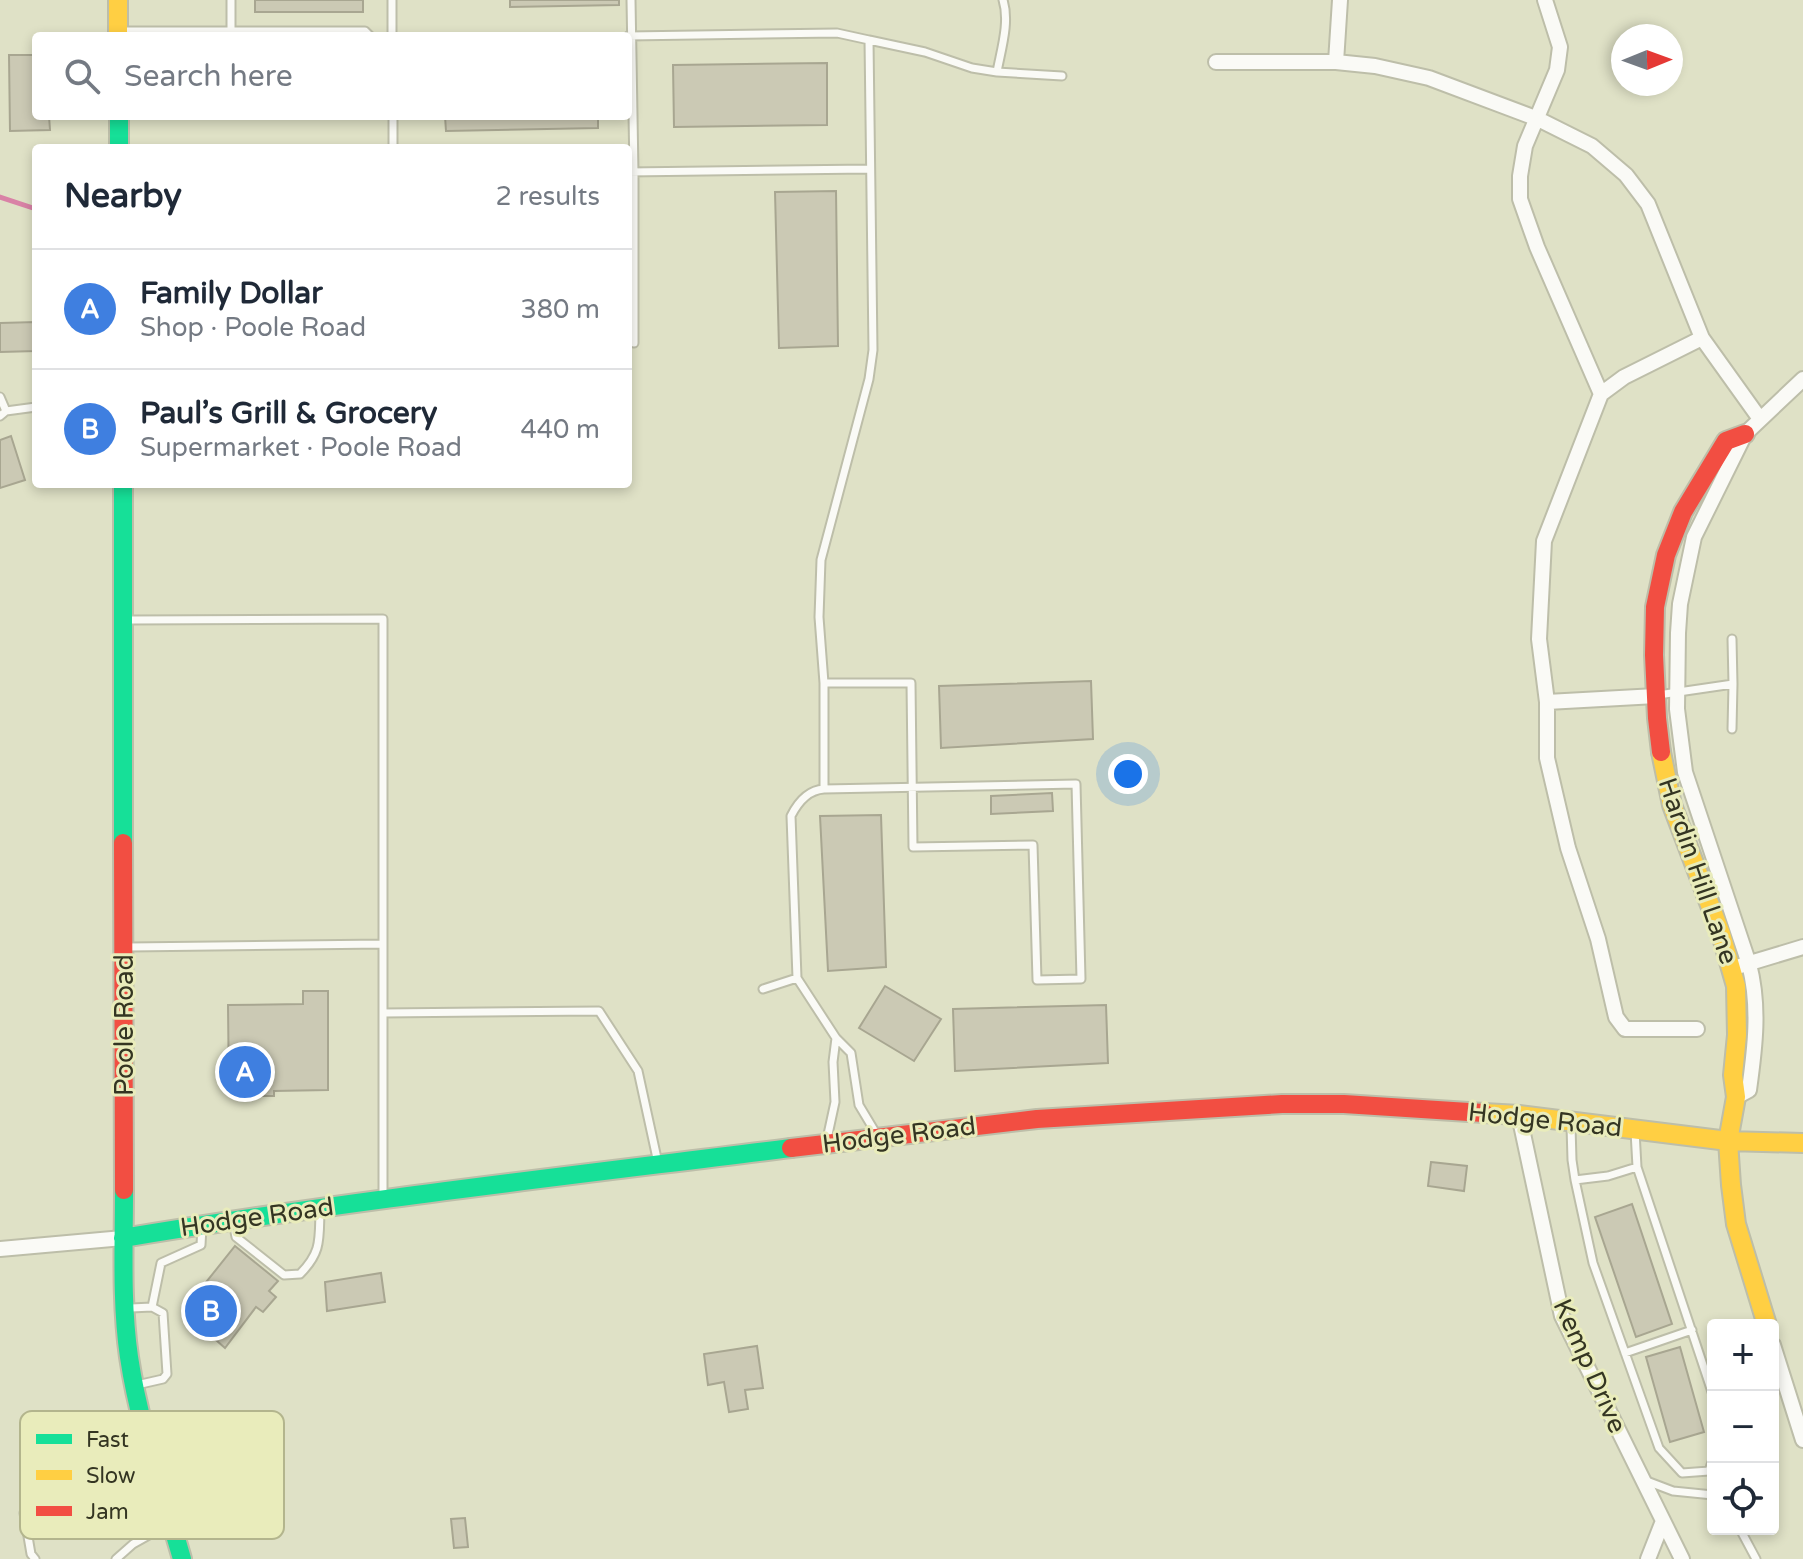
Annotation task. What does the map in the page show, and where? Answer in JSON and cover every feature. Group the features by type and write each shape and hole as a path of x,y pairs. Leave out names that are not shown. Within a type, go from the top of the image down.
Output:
{"main road":[{"path":"118,0 118,32"},
{"path":"119,120 119,144"},
{"name":"Hardin Hill Lane","path":"1745,434 1726,441 1683,512 1666,555 1655,607 1654,655 1663,764 1672,805 1721,934 1741,966 1736,999 1737,1035 1733,1075 1736,1097 1728,1141 1731,1185 1736,1224 1765,1319"},
{"name":"Poole Road","path":"123,488 123,1238 129,1356 140,1411"},
{"name":"Hodge Road","path":"123,1238 320,1207 826,1143 1037,1119 1282,1104 1337,1104 1519,1115 1728,1141 1803,1143"},
{"name":"Poole Road","path":"176,1539 182,1559"}],"street":[{"path":"1336,62 1340,0"},
{"path":"1545,0 1560,47 1557,70 1525,146 1520,199 1537,247 1601,394"},
{"path":"1216,62 1336,62 1375,66 1429,78 1538,119 1592,146 1626,175 1648,204 1702,338 1760,419"},
{"path":"1697,1029 1625,1029 1616,1017 1598,939 1568,848 1547,758 1547,702 1539,639 1544,541 1601,394 1624,377 1702,338"},
{"name":"Hardin Hill Lane","path":"1741,966 1685,772 1677,709 1680,604 1694,537 1745,434 1803,379"},
{"path":"1547,702 1656,696"},
{"path":"1741,966 1803,947"},
{"name":"Kemp Drive","path":"1519,1115 1562,1316 1682,1559"},
{"name":"Hodge Road","path":"0,1249 123,1238"},
{"path":"1779,1364 1803,1440"},
{"path":"1648,1559 1663,1521"}],"lane":[{"path":"231,0 231,31"},
{"path":"392,0 392,32"},
{"path":"630,32 631,0"},
{"path":"997,72 1006,8 1003,0"},
{"path":"174,32 366,32"},
{"path":"632,36 837,33 925,52 972,68 1062,76"},
{"path":"824,789 824,683 819,617 821,560 869,379 873,350 869,40"},
{"path":"393,120 393,144"},
{"path":"631,120 631,144"},
{"path":"632,172 869,169"},
{"path":"632,229 634,343"},
{"path":"0,397 3,413 32,408"},
{"path":"124,620 383,619 383,1199"},
{"path":"1732,639 1732,729"},
{"path":"824,683 911,683 912,787 913,847 1033,845 1037,980 1081,979 1076,784 912,787 824,789 814,789 797,804 791,816 797,978 836,1038 851,1053 859,1105 878,1137"},
{"path":"1656,696 1733,684"},
{"path":"124,947 383,944"},
{"path":"763,989 797,978"},
{"path":"383,1013 599,1011 638,1071 659,1165"},
{"path":"826,1143 835,1102 833,1062 836,1038"},
{"path":"1571,1122 1575,1180 1593,1263 1659,1448 1682,1473 1707,1475"},
{"path":"1635,1129 1637,1167 1712,1391"},
{"path":"1575,1180 1608,1176 1637,1167"},
{"path":"233,1220 236,1237 284,1275 300,1274 313,1261 319,1242 320,1207"},
{"path":"152,1307 161,1263 201,1245 202,1224"},
{"path":"125,1308 152,1307 163,1313 167,1374 163,1379 135,1386"},
{"path":"1625,1353 1692,1330"},
{"path":"1642,1479 1673,1491 1707,1494"},
{"path":"1743,1535 1756,1559"},
{"path":"28,1539 35,1559"},
{"path":"116,1559 142,1539"}],"building":[{"path":"255,0 363,0 363,12 255,12"},
{"path":"510,0 619,0 619,5 510,7"},
{"path":"9,55 32,55 32,120 49,120 50,130 10,131"},
{"path":"827,63 827,125 674,127 673,65"},
{"path":"445,120 598,120 598,128 446,131"},
{"path":"836,191 838,346 779,348 775,192"},
{"path":"32,322 32,351 0,352 0,323"},
{"path":"11,436 25,480 0,488 0,440"},
{"path":"1091,681 1093,739 941,748 939,686"},
{"path":"1052,793 1053,811 991,814 991,796"},
{"path":"881,815 886,967 828,971 820,816"},
{"path":"885,986 941,1019 914,1061 859,1028"},
{"path":"303,991 328,991 328,1090 274,1091 274,1096 229,1096 228,1005 303,1004"},
{"path":"1106,1005 1108,1063 955,1071 953,1009"},
{"path":"1431,1162 1467,1166 1464,1191 1428,1186"},
{"path":"1632,1204 1672,1324 1636,1337 1595,1217"},
{"path":"235,1246 278,1281 269,1291 276,1297 263,1312 256,1307 225,1348 183,1311"},
{"path":"381,1273 385,1302 327,1311 325,1282"},
{"path":"757,1346 763,1388 745,1390 748,1409 729,1412 724,1382 708,1385 704,1354"},
{"path":"1680,1347 1704,1432 1670,1442 1646,1357"},
{"path":"465,1518 468,1547 454,1548 451,1519"}],"waterway":[{"path":"0,197 32,208"}],"traffic: fast":[{"path":"119,120 119,144"},
{"path":"123,488 123,843"},
{"path":"123,1238 373,1201 791,1148"},
{"path":"124,1190 126,1336 140,1411"},
{"path":"176,1539 182,1559"}],"traffic: slow":[{"path":"118,0 118,32"},
{"path":"1661,752 1672,805 1721,934 1736,986 1737,1035 1733,1075 1736,1097 1728,1141 1731,1185 1736,1224 1765,1319"},
{"path":"1484,1113 1728,1141 1803,1143"}],"traffic: jam":[{"path":"1661,752 1654,655 1655,607 1666,555 1683,512 1726,441 1745,434"},
{"path":"123,843 124,1190"},
{"path":"791,1148 1037,1119 1282,1104 1344,1104 1484,1113"}],"place":[{"name":"Family Dollar","path":"245,1072"},
{"name":"Paul’s Grill & Grocery","path":"211,1311"}]}
